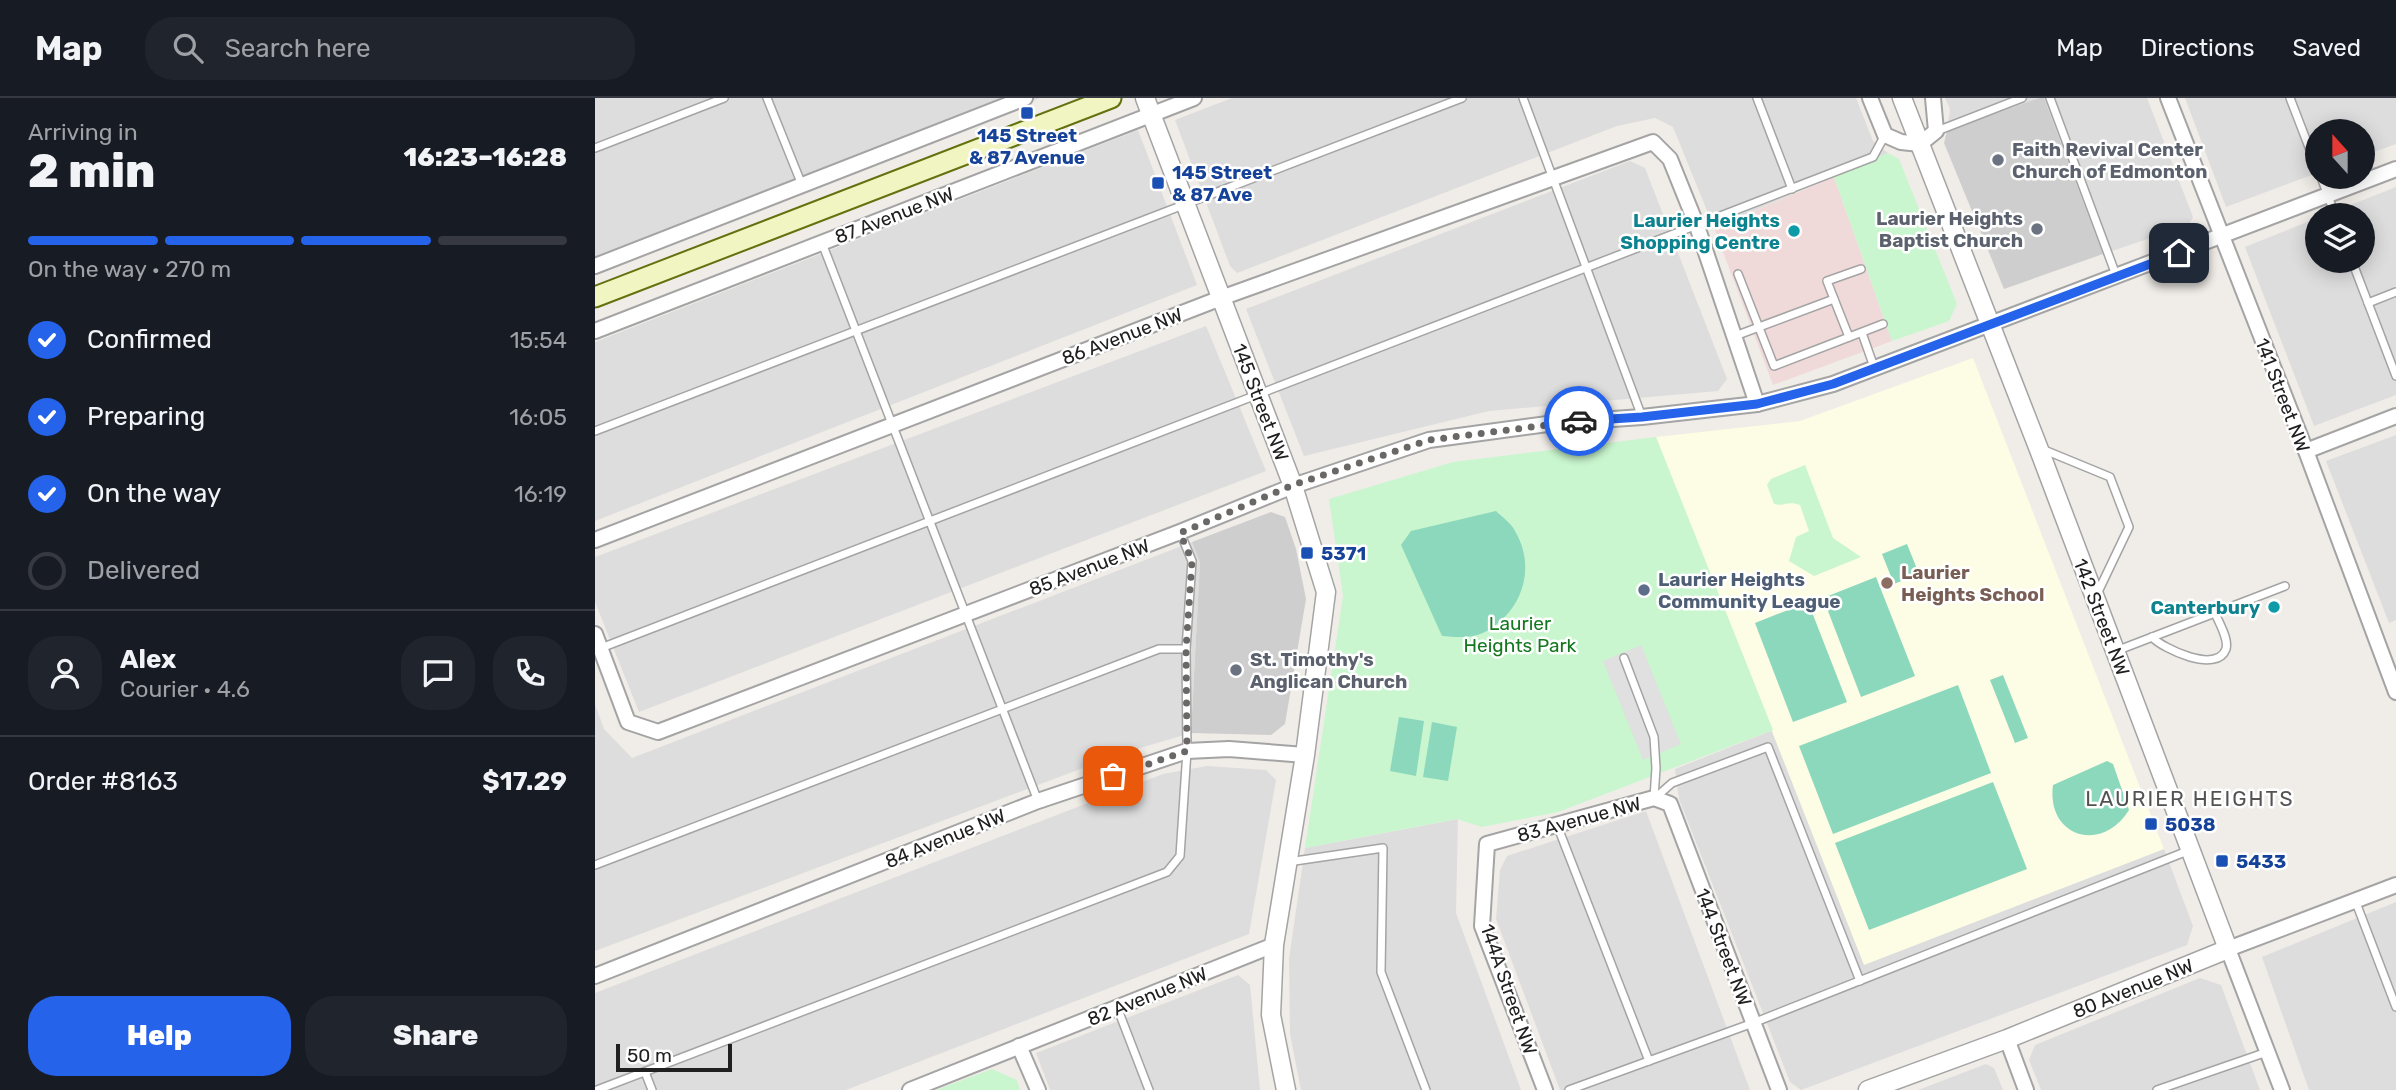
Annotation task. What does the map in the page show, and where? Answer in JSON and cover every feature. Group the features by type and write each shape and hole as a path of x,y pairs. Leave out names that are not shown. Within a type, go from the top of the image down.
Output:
{"main road":[{"name":"87 Avenue NW","path":"595,297 1111,98"}],"street":[{"path":"595,266 1025,98"},
{"name":"87 Avenue NW","path":"595,331 822,243 1148,106 1194,98"},
{"path":"1870,98 1885,135 1902,142 1920,144 1936,131 1933,98"},
{"name":"142 Street NW","path":"1902,98 2038,447 2282,1090"},
{"name":"141 Street NW","path":"2168,98 2306,451 2396,692"},
{"name":"145 Street NW","path":"1148,106 1293,485 1326,592 1305,755 1274,945 1271,1016 1286,1090"},
{"name":"86 Avenue NW","path":"595,540 1221,298 1653,142 1671,159 1697,226"},
{"name":"85 Avenue NW","path":"597,644 628,722 658,732 1180,533 1293,485 1429,440 1555,423 1642,417 1757,404 1833,384 2396,169"},
{"path":"1697,226 1757,404"},
{"path":"2306,451 2396,416"},
{"path":"2381,653 2396,647"},
{"name":"84 Avenue NW","path":"595,976 1038,802 1187,751 1229,748 1305,755"},
{"name":"83 Avenue NW","path":"1487,844 1654,798 1669,804"},
{"name":"144 Street NW","path":"1669,804 1779,1090"},
{"name":"144A Street NW","path":"1487,844 1482,926 1545,1090"},
{"name":"80 Avenue NW","path":"1868,1090 2007,1040 2228,949 2396,884"},
{"name":"82 Avenue NW","path":"910,1090 1274,945"},
{"path":"2007,1040 2026,1090"},
{"path":"1019,1046 1038,1090"}],"lane":[{"path":"595,148 724,98"},
{"path":"767,98 802,187"},
{"path":"595,431 1462,98"},
{"path":"1523,98 1642,417"},
{"path":"1757,98 1792,189"},
{"path":"1936,131 2022,98"},
{"path":"2050,98 2116,276"},
{"path":"2290,98 2305,137"},
{"path":"597,644 930,521 1873,157 1885,135"},
{"path":"2326,189 2331,203"},
{"path":"822,243 1038,802"},
{"path":"1849,337 1827,281 1861,269"},
{"path":"2357,273 2396,376"},
{"path":"1738,274 1774,366 1883,324"},
{"path":"2368,303 2396,292"},
{"path":"1734,337 1834,299"},
{"path":"1861,333 1874,367"},
{"path":"2038,447 2110,477 2129,527 2095,598"},
{"path":"597,1090 1167,872 1180,856 1187,751 1186,649 1192,561 1180,533"},
{"path":"2115,651 2285,586"},
{"path":"2152,637 2179,655 2202,658 2220,656 2225,653 2227,647 2215,613"},
{"path":"595,865 1159,649 1186,649"},
{"path":"1624,658 1654,737 1654,798"},
{"path":"1654,798 1672,783 1768,747 1860,981"},
{"path":"1557,825 1649,1061"},
{"path":"1288,862 1383,848 1381,972 1426,1090"},
{"path":"1569,1090 1753,1023 2190,849"},
{"path":"2355,900 2396,1007"},
{"path":"1117,1007 1149,1090"},
{"path":"2157,1090 2267,1052"},
{"path":"645,1072 652,1090"}],"shaded area":[{"path":"595,98 1040,98 595,271"},
{"path":"1232,98 1856,98 1873,141 1888,153 1714,228 1673,127 1655,118 1617,126 1237,273 1230,266 1175,120"},
{"path":"1945,98 2039,98 1947,131 1950,109"},
{"path":"2044,98 2147,98 2193,217 2189,225 2103,254"},
{"path":"2044,98 2103,254 2004,289 1944,143 1947,131"},
{"path":"2185,98 2396,98 2396,144 2375,152 2375,119 2305,119 2305,177 2226,207"},
{"path":"1138,130 1197,285 595,521 595,342"},
{"path":"1630,161 1645,168 1727,379 1718,391 1489,411 1304,456 1246,309"},
{"path":"1834,177 1892,341 1773,385 1714,228"},
{"path":"2396,187 2396,395 2314,426 2245,247 2305,223 2305,273 2375,273 2375,203 2355,203"},
{"path":"1206,326 1266,471 639,712 595,602 595,557"},
{"name":"Laurier Heights School","path":"1973,358 2164,849 1864,965 1656,437 1800,421"},
{"path":"2396,435 2396,620 2389,623 2326,461"},
{"path":"1271,512 1285,517 1296,549 1306,599 1285,724 1271,735 1191,733 1200,562 1192,542"},
{"path":"1192,542 1200,561 1191,733 1123,753 595,951 595,704 604,729 632,758"},
{"path":"1641,645 1681,744 1643,760 1603,661"},
{"path":"1773,730 1864,964 2164,849 2193,926 2187,945 1801,1090 1790,1082 1679,799 1675,769"},
{"path":"1207,766 1266,770 1276,780 1249,934 846,1090 595,1090 595,993 1163,774"},
{"path":"1646,811 1750,1090 1560,1090 1496,919 1500,870 1507,856"},
{"path":"1458,819 1456,913 1521,1090 1301,1090 1290,1034 1289,959 1305,848"},
{"path":"2396,902 2396,1090 2309,1090 2262,957"},
{"path":"1238,975 1250,985 1260,1090 1050,1090 1036,1053"},
{"path":"2200,978 2221,985 2260,1090 2041,1090 2029,1060 2035,1045"},
{"path":"1986,1064 1994,1068 2003,1090 1918,1090"}],"green space":[{"path":"1888,153 1899,159 1957,304 1949,321 1892,341 1834,177"},
{"name":"Laurier Heights Park","path":"1656,437 1773,730 1558,812 1482,827 1457,819 1305,848 1343,596 1329,499 1453,462"},
{"path":"1805,465 1833,538 1861,557 1814,576 1789,561 1796,537 1809,531 1800,505 1774,504 1767,485 1771,479"},
{"path":"1496,511 1513,528 1522,545 1525,574 1517,601 1498,623 1485,632 1469,637 1442,636 1401,545 1411,531"},
{"path":"1907,544 1919,574 1894,584 1882,554"},
{"path":"1876,577 1915,676 1861,697 1823,598"},
{"path":"1808,602 1847,702 1793,722 1755,623"},
{"path":"2003,675 2028,738 2015,743 1990,680"},
{"path":"1958,685 1991,773 1833,834 1799,746"},
{"path":"1399,717 1424,721 1416,776 1390,771"},
{"path":"1432,722 1457,727 1448,781 1423,777"},
{"path":"2107,761 2113,764 2129,810 2118,824 2105,832 2078,834 2058,817 2053,803 2053,785"},
{"path":"1993,782 2027,869 1869,930 1835,843"},
{"path":"992,1069 1017,1080 1020,1090 936,1090"}],"way so far":[{"path":"1113,776 1187,751 1186,649 1192,561 1180,533 1293,485 1429,440 1579,421"}],"place":[{"name":"145 Street & 87 Avenue","path":"1027,113"},
{"name":"Faith Revival Center Church of Edmonton","path":"1998,160"},
{"name":"145 Street & 87 Ave","path":"1158,183"},
{"name":"Laurier Heights Baptist Church","path":"2037,229"},
{"name":"Laurier Heights Shopping Centre","path":"1794,231"},
{"name":"5371","path":"1307,553"},
{"name":"Laurier Heights School","path":"1887,583"},
{"name":"Laurier Heights Community League","path":"1644,590"},
{"name":"Canterbury","path":"2274,607"},
{"name":"St. Timothy's Anglican Church","path":"1236,670"},
{"name":"5038","path":"2151,824"},
{"name":"5433","path":"2222,861"}],"district":[{"name":"LAURIER HEIGHTS","path":"2190,799"}],"route":[{"path":"1579,421 1757,404 1833,384 2179,253"}]}
